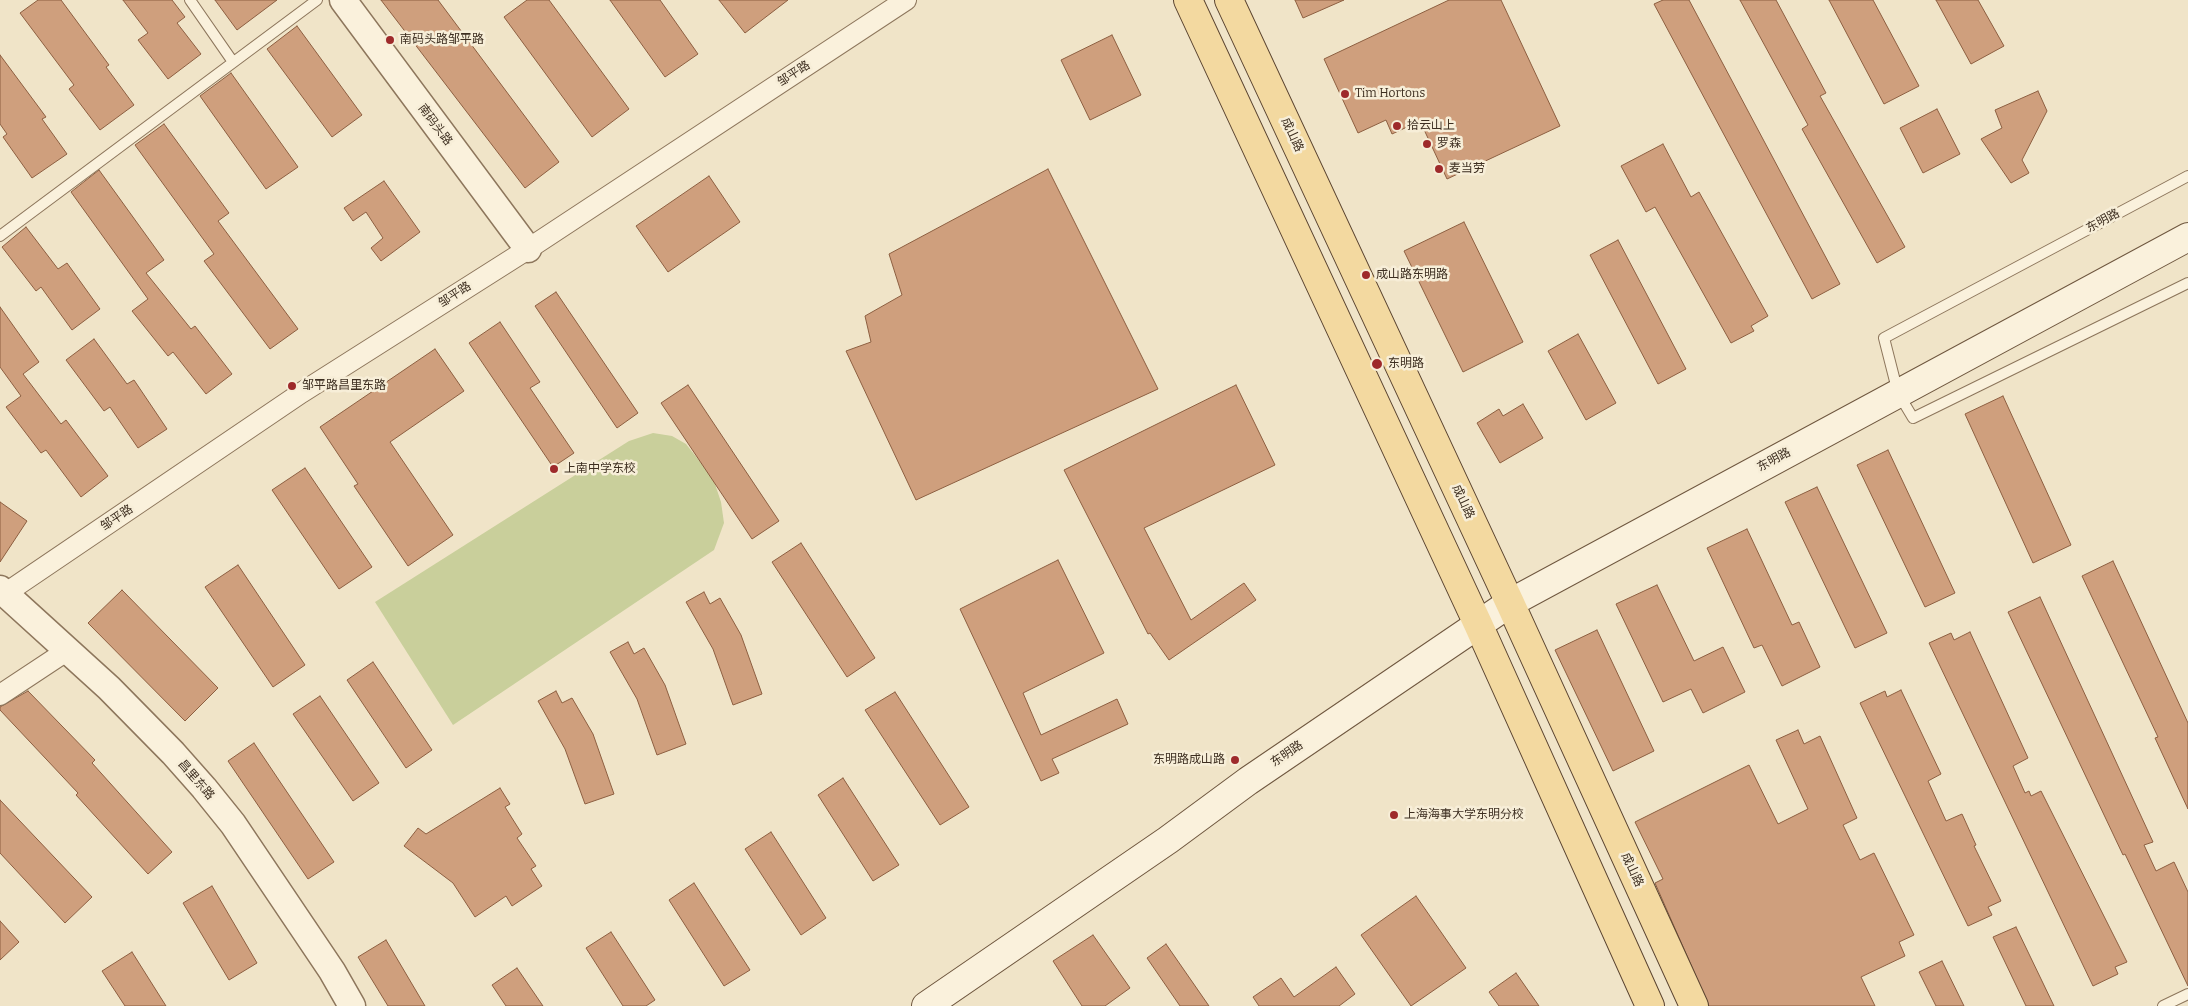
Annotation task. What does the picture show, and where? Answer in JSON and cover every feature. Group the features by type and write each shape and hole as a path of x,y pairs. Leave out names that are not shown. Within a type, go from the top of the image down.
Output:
{"main road":[{"path":"1188,0 1478,624 1650,1006"},
{"name":"成山路","path":"1229,0 1510,602 1694,1006"},
{"name":"东明路","path":"926,1006 1168,840 1248,781 1510,602 2188,236"}],"street":[{"name":"南码头路","path":"343,0 528,248"},
{"name":"邹平路","path":"3,591 301,394 528,248 906,0"},
{"name":"昌里东路","path":"3,591 68,650 173,753 233,824 332,971 352,1006"},
{"path":"0,695 68,650"}],"lane":[{"path":"190,0 233,62"},
{"path":"0,236 316,0"},
{"name":"东明路","path":"2188,176 1884,338 1898,393 1914,418 2188,283"},
{"path":"2163,1006 2188,994"}],"green space":[{"path":"653,433 672,436 686,444 713,478 721,502 724,523 714,550 453,725 375,602 629,441"}],"building":[{"path":"38,0 61,0 109,65 106,67 134,105 100,130 69,89 74,85 20,13"},
{"path":"123,0 172,0 185,17 177,23 201,54 168,79 138,40 148,33"},
{"path":"215,0 277,0 237,30"},
{"path":"381,0 438,0 559,162 525,188"},
{"path":"527,0 549,0 629,109 592,137 504,17"},
{"path":"610,0 660,0 698,54 665,77"},
{"path":"719,0 788,0 745,33"},
{"path":"1295,0 1344,0 1303,18"},
{"path":"1449,0 1501,0 1560,126 1447,179 1420,121 1392,134 1386,120 1358,133 1324,59"},
{"path":"1663,0 1689,0 1840,284 1812,299 1654,4"},
{"path":"1740,0 1776,0 1826,93 1820,96 1905,247 1877,263 1802,129 1808,125"},
{"path":"1829,0 1873,0 1919,86 1884,104"},
{"path":"1936,0 1978,0 2004,46 1971,64"},
{"path":"297,26 362,115 332,137 267,49"},
{"path":"1112,35 1141,95 1090,120 1061,60"},
{"path":"0,55 46,117 42,119 67,154 32,178 3,137 7,134 0,124"},
{"path":"231,73 298,167 266,189 200,96"},
{"path":"2038,91 2047,111 2022,160 2029,173 2011,183 1981,139 2002,128 1995,110"},
{"path":"1937,109 1960,154 1923,173 1900,128"},
{"path":"164,124 229,213 218,221 298,329 270,349 204,261 214,254 135,145"},
{"path":"1663,144 1691,197 1699,192 1768,316 1751,326 1754,331 1731,343 1655,207 1646,212 1621,166"},
{"path":"1048,169 1158,389 916,500 846,351 871,342 865,316 902,295 889,254"},
{"path":"99,170 164,260 146,273 191,329 195,326 232,374 206,394 173,352 168,356 132,311 148,299 71,192"},
{"path":"709,176 740,222 668,272 636,226"},
{"path":"384,181 420,232 381,261 371,248 383,238 366,212 353,221 344,208"},
{"path":"1464,222 1523,342 1463,372 1404,251"},
{"path":"26,227 58,269 67,263 100,309 72,330 41,287 36,291 2,247"},
{"path":"1618,240 1686,369 1658,384 1590,255"},
{"path":"556,292 638,413 617,428 535,306"},
{"path":"0,307 39,362 23,374 61,424 66,420 108,476 81,497 46,450 41,453 6,407 21,396 0,367"},
{"path":"500,322 540,382 530,388 574,453 553,467 469,343"},
{"path":"1578,334 1616,403 1586,420 1548,351"},
{"path":"94,339 127,384 134,380 167,429 138,448 110,407 104,411 66,360"},
{"path":"435,349 464,391 390,442 453,535 408,566 354,486 358,484 320,427"},
{"path":"688,385 779,521 752,539 661,403"},
{"path":"1236,385 1275,465 1144,528 1191,620 1244,583 1256,600 1169,660 1150,633 1148,634 1064,470"},
{"path":"2003,396 2071,545 2033,563 1965,414"},
{"path":"1523,404 1543,438 1500,463 1477,423 1499,409 1503,416"},
{"path":"1888,450 1955,593 1925,607 1857,465"},
{"path":"305,468 372,567 339,589 272,490"},
{"path":"1817,487 1887,633 1855,648 1785,502"},
{"path":"0,502 27,521 0,562"},
{"path":"1747,529 1792,625 1799,622 1820,667 1782,686 1762,645 1754,648 1707,548"},
{"path":"801,543 875,658 847,677 772,562"},
{"path":"1058,560 1104,653 1023,693 1041,735 1117,699 1128,724 1052,759 1059,773 1041,781 960,609"},
{"path":"2113,561 2188,723 2188,809 2155,738 2158,737 2082,576"},
{"path":"238,565 305,665 273,687 205,587"},
{"path":"1657,585 1694,661 1723,647 1745,692 1703,713 1691,689 1663,702 1616,604"},
{"path":"122,590 218,688 185,721 88,623"},
{"path":"704,592 710,604 720,598 741,635 762,694 733,705 713,649 686,602"},
{"path":"2040,597 2153,842 2144,845 2156,871 2174,862 2188,892 2188,986 2125,854 2123,855 2008,612"},
{"path":"1597,630 1654,751 1613,771 1555,650"},
{"path":"1970,632 2028,758 2013,766 2025,793 2029,791 2031,796 2041,791 2127,962 2115,967 2118,974 2093,986 1929,643 1951,633 1954,640"},
{"path":"628,642 634,654 644,648 665,685 686,744 657,755 637,699 610,652"},
{"path":"373,662 432,750 406,768 347,680"},
{"path":"1901,690 1941,774 1928,781 1946,821 1962,814 1976,845 1974,846 2001,901 1988,907 1992,915 1968,926 1860,703 1885,691 1887,697"},
{"path":"28,691 95,760 92,763 172,852 148,874 76,795 78,793 0,710 0,707"},
{"path":"556,691 562,703 572,698 593,734 614,794 585,804 565,749 538,701"},
{"path":"895,692 969,807 940,825 865,710"},
{"path":"320,696 379,783 353,801 293,714"},
{"path":"1798,730 1804,744 1820,736 1857,818 1843,825 1860,860 1874,853 1914,935 1899,942 1905,956 1861,977 1875,1006 1709,1006 1655,883 1663,879 1635,822 1749,765 1778,824 1808,809 1776,740"},
{"path":"254,743 334,862 308,879 228,761"},
{"path":"843,778 899,865 873,881 818,795"},
{"path":"500,788 510,804 505,807 522,834 517,838 536,866 531,869 542,886 512,906 506,896 475,917 453,883 404,846 418,828 426,834"},
{"path":"0,800 92,897 65,923 0,853"},
{"path":"771,832 826,918 801,935 745,849"},
{"path":"694,883 750,970 724,986 669,900"},
{"path":"212,886 257,963 229,980 183,903"},
{"path":"1416,896 1466,968 1411,1006 1361,935"},
{"path":"0,921 19,942 0,960"},
{"path":"2016,927 2054,1006 2026,1006 1993,937"},
{"path":"611,932 655,1000 646,1006 623,1006 586,948"},
{"path":"1093,935 1130,988 1105,1006 1082,1006 1053,961"},
{"path":"386,940 425,1006 388,1006 358,957"},
{"path":"1166,944 1209,1006 1180,1006 1147,958"},
{"path":"132,952 166,1006 125,1006 102,971"},
{"path":"1942,961 1964,1006 1936,1006 1919,972"},
{"path":"1336,967 1355,994 1339,1006 1259,1006 1253,997 1281,978 1294,997"},
{"path":"517,968 543,1006 506,1006 492,985"},
{"path":"1516,973 1539,1006 1499,1006 1489,992"}],"place":[{"name":"南码头路邹平路","path":"390,40"},
{"name":"Tim Hortons","path":"1345,94"},
{"name":"拾云山上","path":"1397,126"},
{"name":"罗森","path":"1427,144"},
{"name":"麦当劳","path":"1439,169"},
{"name":"成山路东明路","path":"1366,275"},
{"name":"东明路","path":"1377,364"},
{"name":"邹平路昌里东路","path":"292,386"},
{"name":"上南中学东校","path":"554,469"},
{"name":"东明路成山路","path":"1235,760"},
{"name":"上海海事大学东明分校","path":"1394,815"}]}
